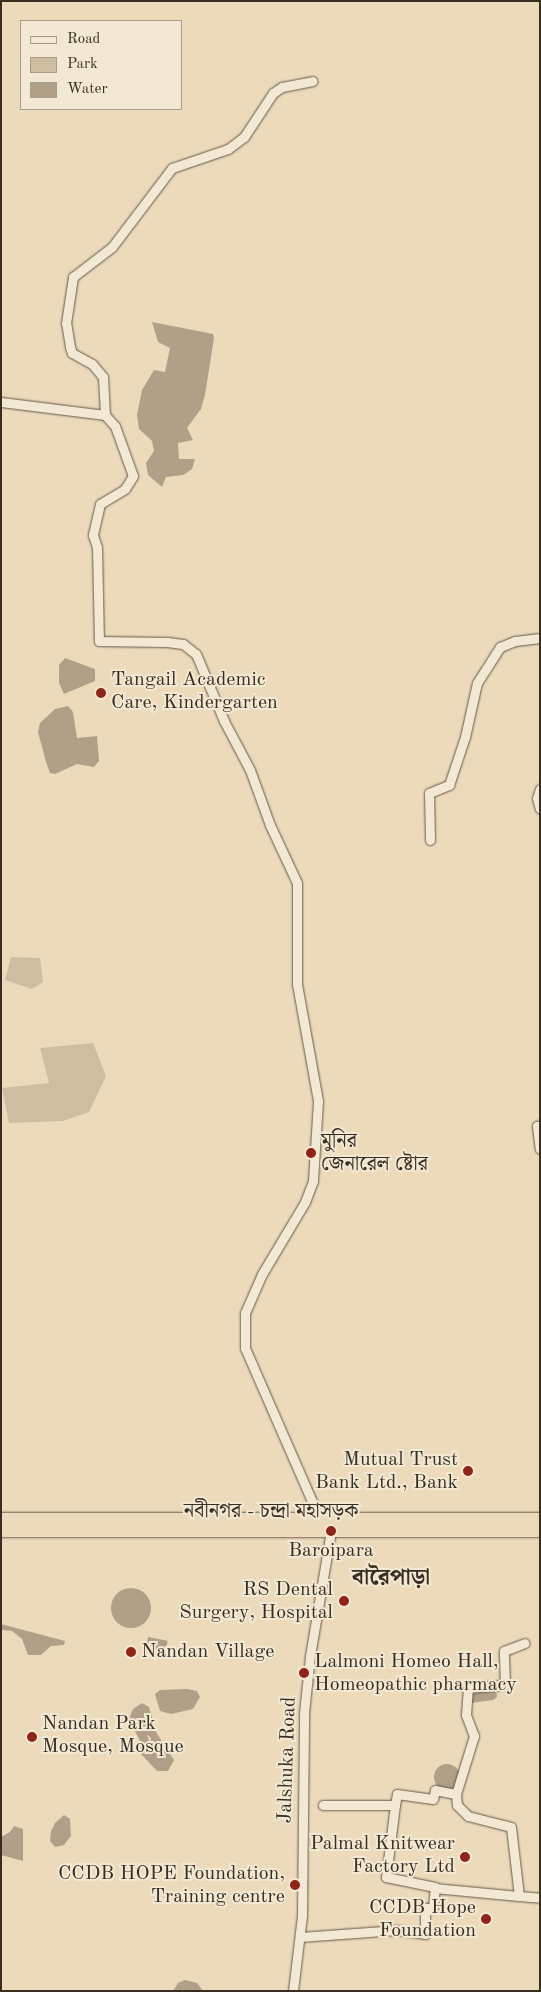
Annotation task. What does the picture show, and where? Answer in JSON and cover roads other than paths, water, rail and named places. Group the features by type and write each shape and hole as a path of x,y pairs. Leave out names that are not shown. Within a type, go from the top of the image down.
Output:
{"highway":[{"name":"নবীনগর - চন্দ্রা মহাসড়ক","path":"1,1519 540,1519"},
{"name":"নবীনগর - চন্দ্রা মহাসড়ক","path":"1,1531 540,1531"}],"street":[{"path":"312,81 282,87 273,92 244,137 228,149 172,168 112,247 73,277 66,323 72,352 92,364 103,377 105,415 115,426 132,476 125,489 100,504 93,534 97,547 99,641 184,644 196,654 224,721 250,770 270,824 297,883 298,984 318,1101 313,1181 262,1274 245,1313 245,1348 320,1520"},
{"path":"1,402 105,415"},
{"path":"430,840 429,793 449,785 465,737 477,683 500,647 515,641 540,638"},
{"path":"540,789 537,798 540,809"},
{"path":"540,1125 537,1126 540,1149"},
{"name":"Jalshuka Road","path":"293,1991 300,1937 304,1713 310,1656 331,1531"},
{"path":"519,1896 510,1827 468,1816 457,1805 456,1794 474,1736 466,1716 468,1688 505,1685 504,1651 525,1643"},
{"path":"456,1794 435,1790 433,1799 397,1794 386,1877 434,1888 540,1898"},
{"path":"323,1805 395,1805"},
{"path":"300,1937 396,1930 426,1934 424,1908 433,1908 434,1888"}],"water":[{"path":"152,322 213,334 214,338 201,409 187,428 193,440 178,443 179,459 195,459 192,469 183,475 166,477 162,487 148,475 146,463 154,451 152,441 139,429 137,415 142,390 154,370 165,372 170,348 158,342"},
{"path":"65,658 95,669 95,681 64,694 59,683 59,665"},
{"path":"68,706 73,712 77,738 97,736 99,761 94,767 77,764 55,774 50,773 38,732 40,723 55,709"},
{"path":"135,1588 142,1591 148,1597 151,1608 150,1616 142,1625 135,1628 127,1628 120,1625 112,1616 111,1604 114,1597 123,1589"},
{"path":"1,1624 65,1641 64,1645 51,1646 41,1655 28,1655 22,1639 12,1631 1,1630"},
{"path":"148,1637 168,1641 166,1652 146,1648"},
{"path":"187,1689 197,1691 200,1697 193,1709 171,1714 160,1711 155,1694 160,1690"},
{"path":"496,1689 497,1697 493,1700 471,1703 470,1692"},
{"path":"142,1703 149,1707 156,1732 174,1760 168,1771 157,1771 140,1753 141,1745 145,1747 149,1746 150,1743 142,1745 129,1719 133,1709"},
{"path":"447,1764 456,1768 460,1777 456,1786 447,1790 438,1786 434,1777 438,1768"},
{"path":"64,1815 70,1819 71,1836 64,1845 55,1847 50,1841 51,1831 55,1823"},
{"path":"14,1826 23,1829 23,1861 1,1855 1,1837 10,1832"},
{"path":"185,1980 197,1983 203,1991 173,1991 178,1983"}],"place":[{"name":"Tangail Academic Care, Kindergarten","path":"101,693"},
{"name":"মুনির জেনারেল ষ্টোর","path":"311,1153"},
{"name":"Mutual Trust Bank Ltd., Bank","path":"468,1471"},
{"name":"Baroipara","path":"331,1531"},
{"name":"RS Dental Surgery, Hospital","path":"344,1601"},
{"name":"Nandan Village","path":"131,1652"},
{"name":"Lalmoni Homeo Hall, Homeopathic pharmacy","path":"304,1673"},
{"name":"Nandan Park Mosque, Mosque","path":"32,1737"},
{"name":"Palmal Knitwear Factory Ltd","path":"465,1857"},
{"name":"CCDB HOPE Foundation, Training centre","path":"295,1885"},
{"name":"CCDB Hope Foundation","path":"486,1919"}],"district":[{"name":"বারৈপাড়া","path":"391,1579"}]}
